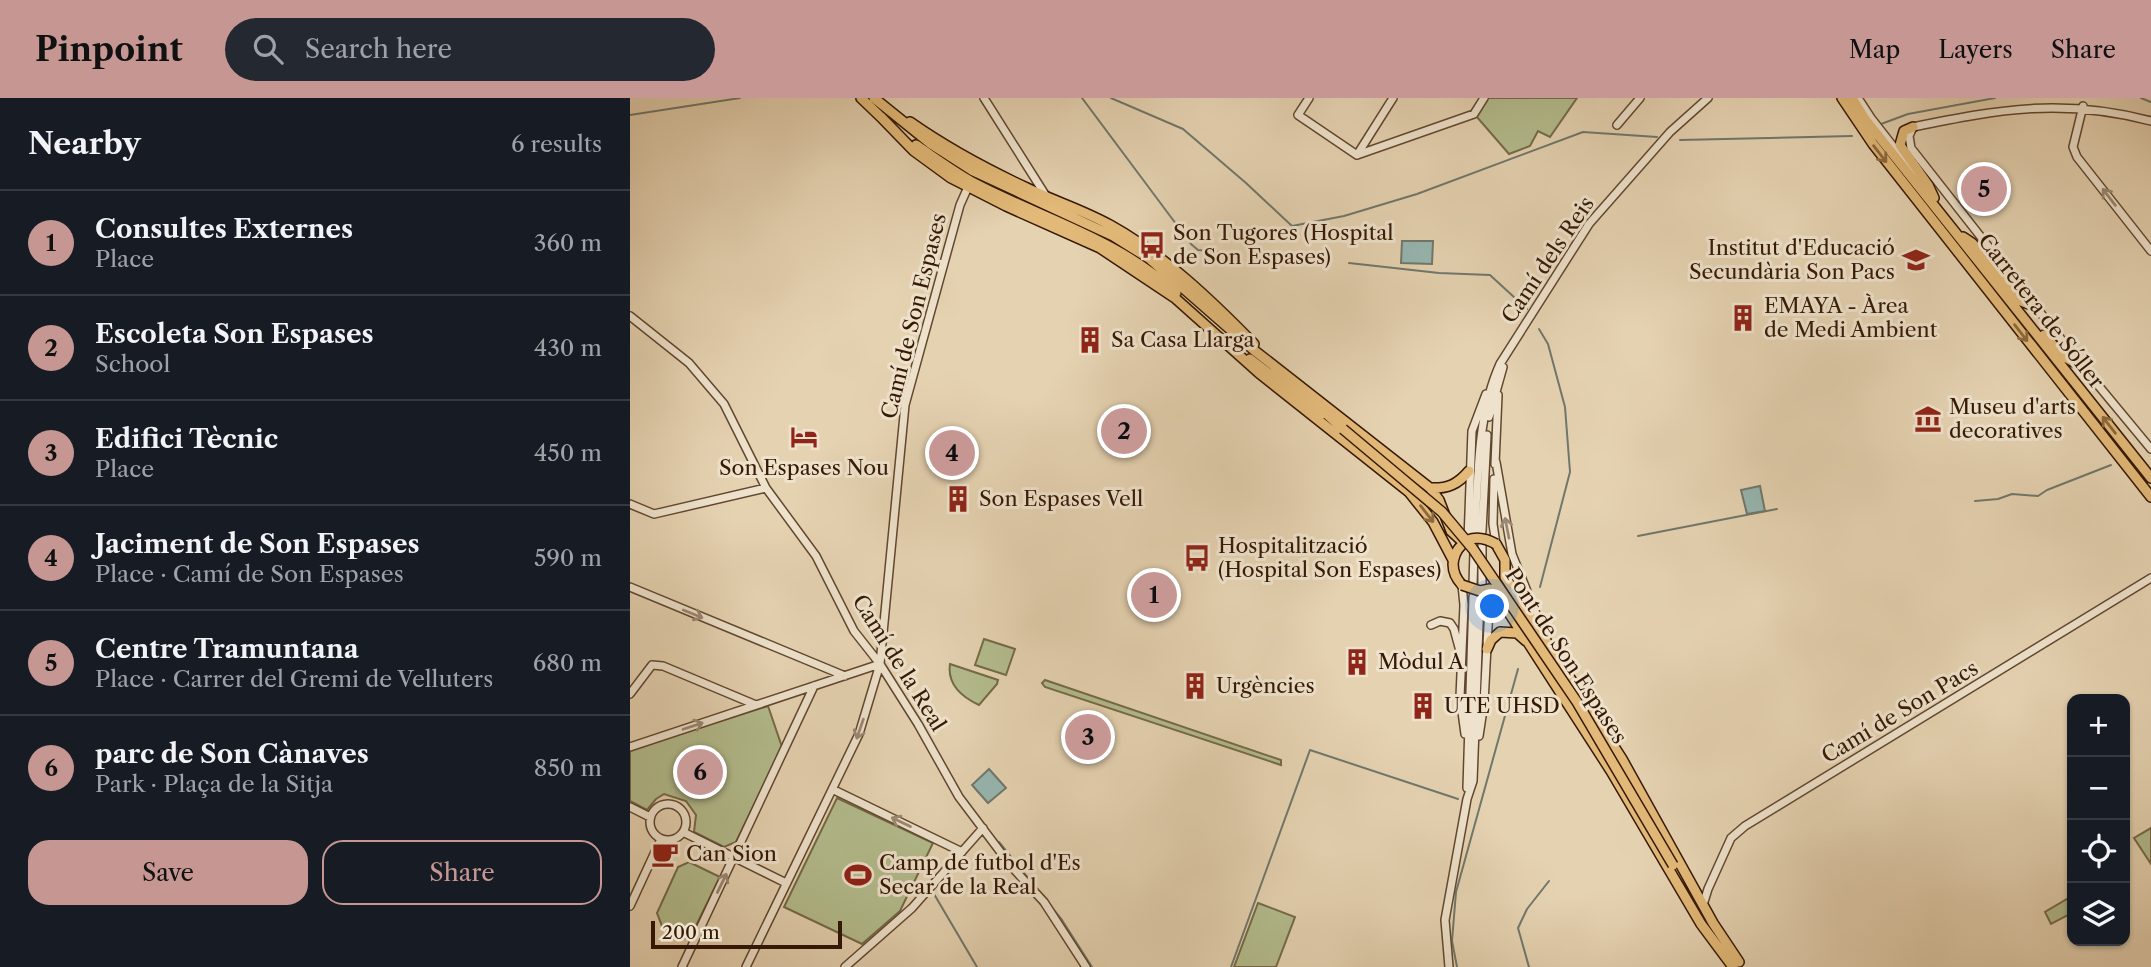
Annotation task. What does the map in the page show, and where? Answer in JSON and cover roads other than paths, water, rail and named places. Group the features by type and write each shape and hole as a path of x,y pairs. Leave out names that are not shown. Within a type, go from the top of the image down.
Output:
{"main road":[{"path":"862,98 914,151 968,187 1100,248 1175,298 1259,373 1409,492 1433,522 1453,560"},
{"path":"875,98 975,163 1112,225 1178,272 1232,320 1280,370 1430,488 1439,500 1451,531 1472,543"},
{"path":"875,98 921,137 973,171 1112,236 1150,259 1239,338 1253,355 1280,370"},
{"name":"Carretera de Sóller","path":"1842,98 1872,144 2151,497"},
{"name":"Carretera de Sóller","path":"1852,98 1865,119 2151,478"},
{"path":"881,117 909,141 974,183 1110,245 1131,259 1167,284 1253,355 1321,421"},
{"path":"1913,127 1904,131 1900,145 1928,185 1940,212"},
{"path":"1958,235 1972,243 2021,301 2036,307"},
{"path":"2017,309 2028,316 2063,356 2083,367"},
{"name":"Pont de Son Espases","path":"1253,355 1442,512 1473,549 1577,702 1674,864"},
{"path":"1430,488 1450,487 1469,471"},
{"path":"1504,572 1480,591 1462,585 1454,575 1455,553 1479,538 1496,544 1505,560 1505,578 1622,759 1738,965"},
{"path":"1484,586 1545,664 1701,925 1738,965"},
{"path":"1487,649 1491,640 1500,632 1517,633 1545,664"},
{"path":"1674,864 1713,940"},
{"path":"1674,864 1738,965"}],"street":[{"path":"984,98 1046,196"},
{"path":"1309,98 1298,115 1357,156"},
{"path":"1357,156 1393,98"},
{"path":"1357,156 1474,114 1483,98"},
{"path":"1617,125 1640,98"},
{"name":"Camí dels Reis","path":"1507,353 1489,416 1479,531 1479,463 1489,387 1507,353 1589,224 1670,132 1708,98"},
{"path":"1858,98 1927,190 1940,212"},
{"path":"2151,121 2119,111 2083,106 2018,105 1913,127 1909,136 1911,148 2151,449"},
{"path":"2083,106 2073,147 2077,157 2151,251"},
{"name":"Camí de Son Espases","path":"746,967 859,734 880,664 905,405 960,205 968,187"},
{"name":"Camí de la Real","path":"630,316 689,363 724,404 766,488 816,556 854,631 880,664 918,724 959,797 1012,866 1044,902 1086,967"},
{"path":"1496,544 1493,514 1499,377"},
{"path":"1471,748 1484,703 1487,649 1484,586 1472,543 1469,471 1472,431 1489,387"},
{"path":"1496,462 1512,554 1545,638"},
{"path":"630,504 654,514 766,488"},
{"name":"Camí de Son Pacs","path":"1703,906 1731,838 1745,826 2151,578"},
{"path":"1462,585 1464,605 1461,697 1471,748"},
{"path":"630,587 845,676"},
{"path":"1449,967 1445,920 1467,799 1473,781 1471,748 1476,597"},
{"path":"1431,625 1440,621 1450,623 1459,643 1462,662"},
{"path":"630,747 880,664"},
{"path":"630,694 652,665 663,666 756,705"},
{"path":"682,967 814,686"},
{"path":"834,790 962,852"},
{"path":"663,804 675,805 681,809 686,820 683,832 673,839 662,839 653,832 650,817 657,807 663,804"},
{"path":"630,807 650,817"},
{"path":"845,967 912,908 984,828"},
{"path":"683,832 786,883"},
{"path":"630,906 662,839"}],"water":[{"path":"1402,241 1433,241 1432,264 1401,263"},
{"path":"1760,486 1765,511 1747,514 1741,490"},
{"path":"989,769 1006,788 988,803 972,785"}],"waterway":[{"path":"630,115 740,98"},
{"path":"1082,98 1191,244 1198,250 1219,252"},
{"path":"1111,98 1183,129 1292,226 1344,216 1417,194 1583,132 1657,137"},
{"path":"1881,124 1908,114 1995,98"},
{"path":"2141,98 2151,102"},
{"path":"1680,140 1852,136"},
{"path":"1349,263 1439,273 1490,275 1527,309"},
{"path":"1539,329 1548,344 1565,407 1570,472 1540,587"},
{"path":"1975,501 1998,499 2012,494 2038,496 2111,465"},
{"path":"1638,536 1777,509"},
{"path":"1457,967 1452,941 1456,892 1518,669"},
{"path":"1231,967 1310,750 1458,799"},
{"path":"999,842 1062,920 1092,967"},
{"path":"1529,967 1518,928 1527,909 1549,881"},
{"path":"934,894 977,967"}],"place":[{"name":"Centre Tramuntana","path":"1984,189"},
{"name":"Son Tugores (Hospital de Son Espases)","path":"1152,245"},
{"name":"Institut d'Educació Secundària Son Pacs","path":"1916,260"},
{"name":"EMAYA - Àrea de Medi Ambient","path":"1743,318"},
{"name":"Sa Casa Llarga","path":"1090,340"},
{"name":"Museu d'arts decoratives","path":"1928,419"},
{"name":"Escoleta Son Espases","path":"1124,431"},
{"name":"Son Espases Nou","path":"804,437"},
{"name":"Jaciment de Son Espases","path":"952,453"},
{"name":"Son Espases Vell","path":"958,499"},
{"name":"Hospitalització (Hospital Son Espases)","path":"1197,558"},
{"name":"Consultes Externes","path":"1154,595"},
{"name":"Mòdul A","path":"1357,662"},
{"name":"Urgències","path":"1195,686"},
{"name":"UTE UHSD","path":"1423,706"},
{"name":"Edifici Tècnic","path":"1088,737"},
{"name":"parc de Son Cànaves","path":"700,772"},
{"name":"Can Sion","path":"665,854"},
{"name":"Camp de futbol d'Es Secar de la Real","path":"858,875"}]}
